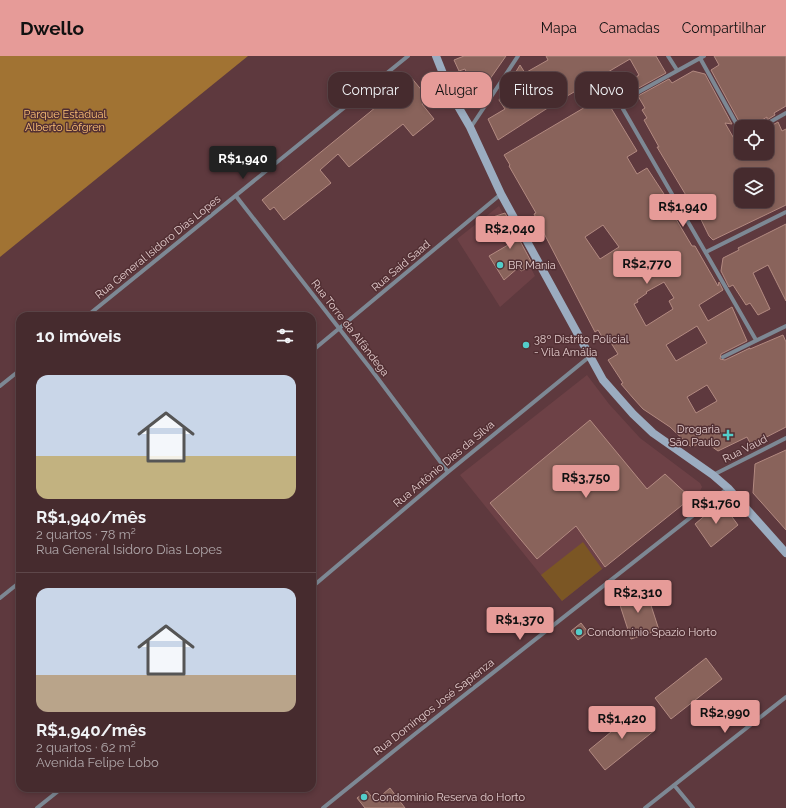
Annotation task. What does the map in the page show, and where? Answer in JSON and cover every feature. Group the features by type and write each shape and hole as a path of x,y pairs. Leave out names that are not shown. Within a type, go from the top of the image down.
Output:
{"main road":[{"path":"436,56 452,96 470,127 501,194 589,357 603,380 633,414 653,433 713,475 728,488 786,553"}],"street":[{"name":"Rua General Isidoro Dias Lopes","path":"92,312 408,56"},
{"path":"470,127 518,56"},
{"path":"668,56 677,70"},
{"path":"735,120 702,57 626,99 622,104 623,109 756,340"},
{"path":"774,120 786,113"},
{"name":"Rua Said Saad","path":"316,348 501,194"},
{"name":"Rua Torre da Alfândega","path":"236,196 448,472"},
{"path":"706,252 786,212"},
{"path":"723,357 786,326"},
{"name":"Rua Antônio Dias da Silva","path":"316,584 448,472 589,357"},
{"path":"0,386 16,373"},
{"name":"Rua Vaud","path":"713,475 786,438"},
{"name":"Rua Domingos José Sapienza","path":"323,808 440,714 728,488"},
{"path":"0,598 16,585"},
{"path":"645,808 786,697"},
{"path":"674,785 693,808"},
{"path":"37,808 57,792"}],"shaded area":[{"path":"499,206 535,276 500,307 457,239"},
{"path":"587,375 609,404 640,438 700,483 702,487 700,491 562,601 460,475"},
{"path":"583,542 602,569 562,601 541,575"}],"green space":[{"name":"Parque Estadual Alberto Löfgren","path":"0,56 248,56 0,257"}],"building":[{"path":"464,56 506,56 492,76 492,72 466,72 465,69 459,71 454,60"},
{"path":"546,56 656,56 666,73 638,88 639,75 630,59 608,72 575,72 575,91 567,96 567,72 527,72 548,60"},
{"path":"714,56 786,56 786,106 774,113 775,115 767,120 767,117 762,120 738,120 711,70 719,65"},
{"path":"520,65 524,72 516,72"},
{"path":"693,71 705,74 732,124 725,123 734,139 734,160 774,160 774,124 778,122 782,131 786,129 786,205 713,240 709,236 692,201 690,202 657,147 659,147 644,120 647,118 642,110 645,108 638,96 669,79 672,83"},
{"path":"413,80 421,89 421,108 425,108 434,119 413,136 403,124 349,167 338,154 320,170 331,183 284,220 274,207 270,210 262,200 375,108 413,108"},
{"path":"504,108 548,108 498,140 488,119 505,109"},
{"path":"584,108 611,108 637,151 627,157 637,174 647,168 679,217 676,219 692,246 695,246 718,286 719,282 723,290 699,305 708,321 732,307 747,341 721,354 720,359 725,360 783,335 786,342 786,427 751,445 747,437 718,451 704,441 694,446 690,446 670,427 643,409 621,384 623,383 608,360 618,354 608,338 604,340 598,330 595,332 534,214 536,213 504,155","holes":["603,225 619,247 600,259 585,237","664,282 674,298 669,301 673,309 646,326 634,304 647,293 646,292","697,326 707,343 676,361 666,345","707,385 717,401 696,413 687,397"]},
{"path":"505,213 533,265 521,271 519,267 504,280 489,256 508,245 493,217"},
{"path":"786,224 786,301 768,265 753,273 770,309 758,315 750,303 746,305 733,285 729,287 721,271 723,258 739,250 738,248"},
{"path":"590,420 647,489 665,474 691,498 605,567 576,526 537,559 490,503"},
{"path":"786,450 786,530 753,493 755,464"},
{"path":"721,502 738,525 711,547 695,524"},
{"path":"646,590 659,630 631,639 618,599"},
{"name":"Condomínio Spazio Horto","path":"581,623 588,632 578,640 571,631"},
{"path":"706,658 722,679 671,719 655,698"},
{"path":"639,709 655,730 605,770 589,750"},
{"path":"390,788 405,808 365,808 357,798 367,791 375,801"}],"place":[{"name":"BR Mania","path":"500,265"},
{"name":"38º Distrito Policial - Vila Amália","path":"526,345"},
{"name":"Drogaria São Paulo","path":"728,435"},
{"name":"Condomínio Spazio Horto","path":"579,632"},
{"name":"Condominio Reserva do Horto","path":"364,797"}]}
